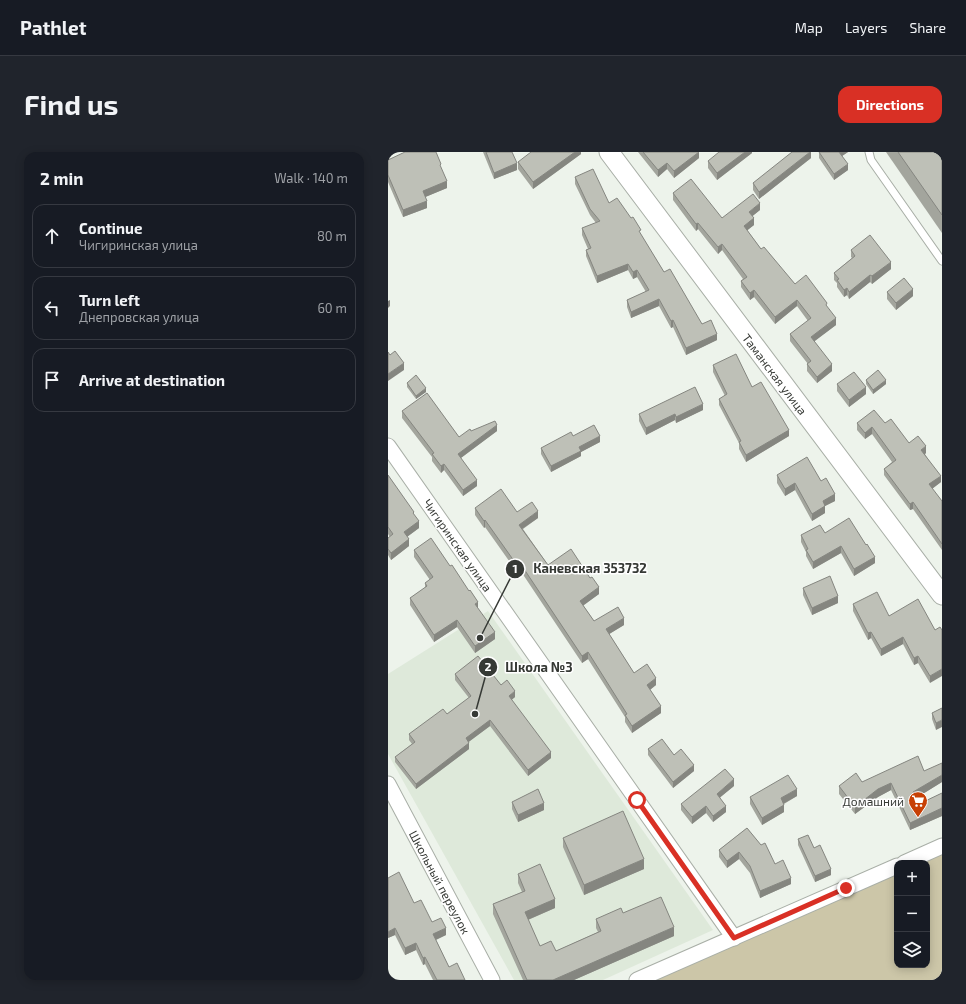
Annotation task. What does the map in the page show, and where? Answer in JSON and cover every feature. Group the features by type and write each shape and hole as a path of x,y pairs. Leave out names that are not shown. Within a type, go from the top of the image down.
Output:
{"street":[{"name":"Таманская улица","path":"609,152 942,595"},
{"name":"Чигиринская улица","path":"388,446 734,938"},
{"name":"Школьный переулок","path":"388,784 492,980"},
{"path":"911,860 942,846"},
{"path":"637,980 894,867"}],"lane":[{"path":"869,152 871,160 942,261"}],"shaded area":[{"path":"488,611 713,930 603,980 514,980 388,754 388,674"},
{"path":"942,852 942,980 649,980 894,872 894,968 930,968 930,860 923,860"}],"building":[{"path":"405,152 436,152 447,181 423,191 427,201 403,210 388,175 388,160"},
{"path":"486,152 512,152 517,163 494,173"},
{"path":"531,152 575,152 533,182 518,162"},
{"path":"643,152 699,152 674,171 667,163 658,170"},
{"path":"719,152 745,152 717,173 708,161"},
{"path":"792,152 810,152 759,192 753,183"},
{"path":"819,152 839,152 848,164 834,174"},
{"path":"898,152 940,152 942,155 942,215"},
{"path":"593,169 609,203 617,198 631,218 633,217 641,230 639,231 664,272 670,269 702,324 711,320 717,334 686,348 673,320 671,321 659,299 631,312 627,300 649,290 637,270 633,272 628,264 597,276 586,250 591,248 582,228 600,221 590,209 575,177"},
{"path":"691,179 722,218 753,194 760,203 749,212 754,218 744,226 761,249 764,247 795,284 806,275 827,303 826,305 836,318 811,337 832,364 817,377 807,364 811,361 790,334 811,318 797,300 775,317 754,290 750,293 741,281 747,277 722,244 718,247 698,223 696,224 673,193"},
{"path":"870,235 891,262 872,276 870,275 849,292 847,288 844,290 837,280 839,279 834,273 855,256 851,250"},
{"path":"904,278 913,289 896,303 887,292"},
{"path":"395,351 404,363 388,374 388,352 390,355"},
{"path":"736,354 752,387 761,382 789,430 746,455 739,442 741,441 719,399 727,394 713,365"},
{"path":"878,370 886,380 873,390 866,380"},
{"path":"854,372 866,387 849,400 837,384"},
{"path":"416,375 426,388 416,396 407,383"},
{"path":"695,387 703,404 676,417 675,414 646,428 639,414"},
{"path":"427,393 459,437 470,429 471,431 495,421 497,425 458,454 477,480 463,490 444,464 441,466 432,454 434,453 402,411"},
{"path":"874,410 885,423 891,419 909,443 918,436 926,446 921,450 941,476 929,484 942,501 942,544 913,502 910,504 884,469 896,460 872,427 865,433 857,423"},
{"path":"594,425 600,436 579,447 581,451 551,466 541,448 571,432 573,436"},
{"path":"807,457 821,481 826,478 835,494 823,501 825,506 812,514 795,483 785,489 777,475"},
{"path":"388,475 419,521 404,532 409,539 391,553 388,549 388,538 393,534 388,527"},
{"path":"501,489 517,512 532,502 538,511 519,525 548,565 571,549 590,578 592,577 599,587 580,601 594,621 618,607 624,618 606,629 634,673 647,664 656,678 647,685 661,706 632,726 625,715 627,714 588,652 582,656 522,566 519,568 475,508"},
{"path":"849,518 875,557 854,569 841,546 813,562 806,550 808,549 801,535 820,525 825,533"},
{"path":"431,538 450,566 452,565 469,591 470,590 478,602 475,604 495,632 475,646 457,620 434,635 410,598 427,586 425,583 433,577 414,550"},
{"path":"830,576 838,596 812,608 803,588"},
{"path":"877,592 889,616 918,599 935,630 940,627 942,630 942,669 930,676 918,656 914,658 903,637 881,649 871,632 868,633 853,604"},
{"path":"478,656 501,685 507,680 515,691 509,696 551,752 528,770 490,720 466,738 469,743 416,784 395,757 415,742 409,734 443,709 447,714 471,696 455,674"},
{"path":"942,708 942,720 936,723 932,713"},
{"path":"662,739 674,755 681,749 694,765 673,782 648,749"},
{"path":"918,756 924,771 942,763 942,775 913,792 919,804 942,793 942,808 910,823 891,783 878,789 855,807 839,786 856,773 862,782"},
{"path":"725,769 734,779 717,794 726,806 713,816 706,806 692,817 681,804"},
{"path":"788,775 797,789 781,798 784,805 762,818 750,797"},
{"path":"538,789 544,803 518,815 512,802"},
{"path":"623,811 644,859 584,885 563,838"},
{"path":"747,828 761,845 765,843 775,864 783,860 791,878 760,891 750,866 739,852 727,861 719,850"},
{"path":"808,835 814,848 820,845 831,869 815,876 798,839"},
{"path":"540,864 555,899 525,912 540,946 551,941 556,951 601,931 596,919 621,908 623,913 661,897 674,927 553,980 527,980 493,904 525,891 518,874"},
{"path":"399,872 414,903 421,900 432,922 441,918 446,928 433,934 449,967 457,963 465,980 437,980 425,957 423,958 416,943 405,948 395,928 388,932 388,878"}],"place":[{"name":"Каневская 353732","path":"480,638"},
{"name":"Школа №3","path":"475,714"},
{"name":"Домашний","path":"918,818"}],"route":[{"path":"637,800 734,938 846,888"}]}
